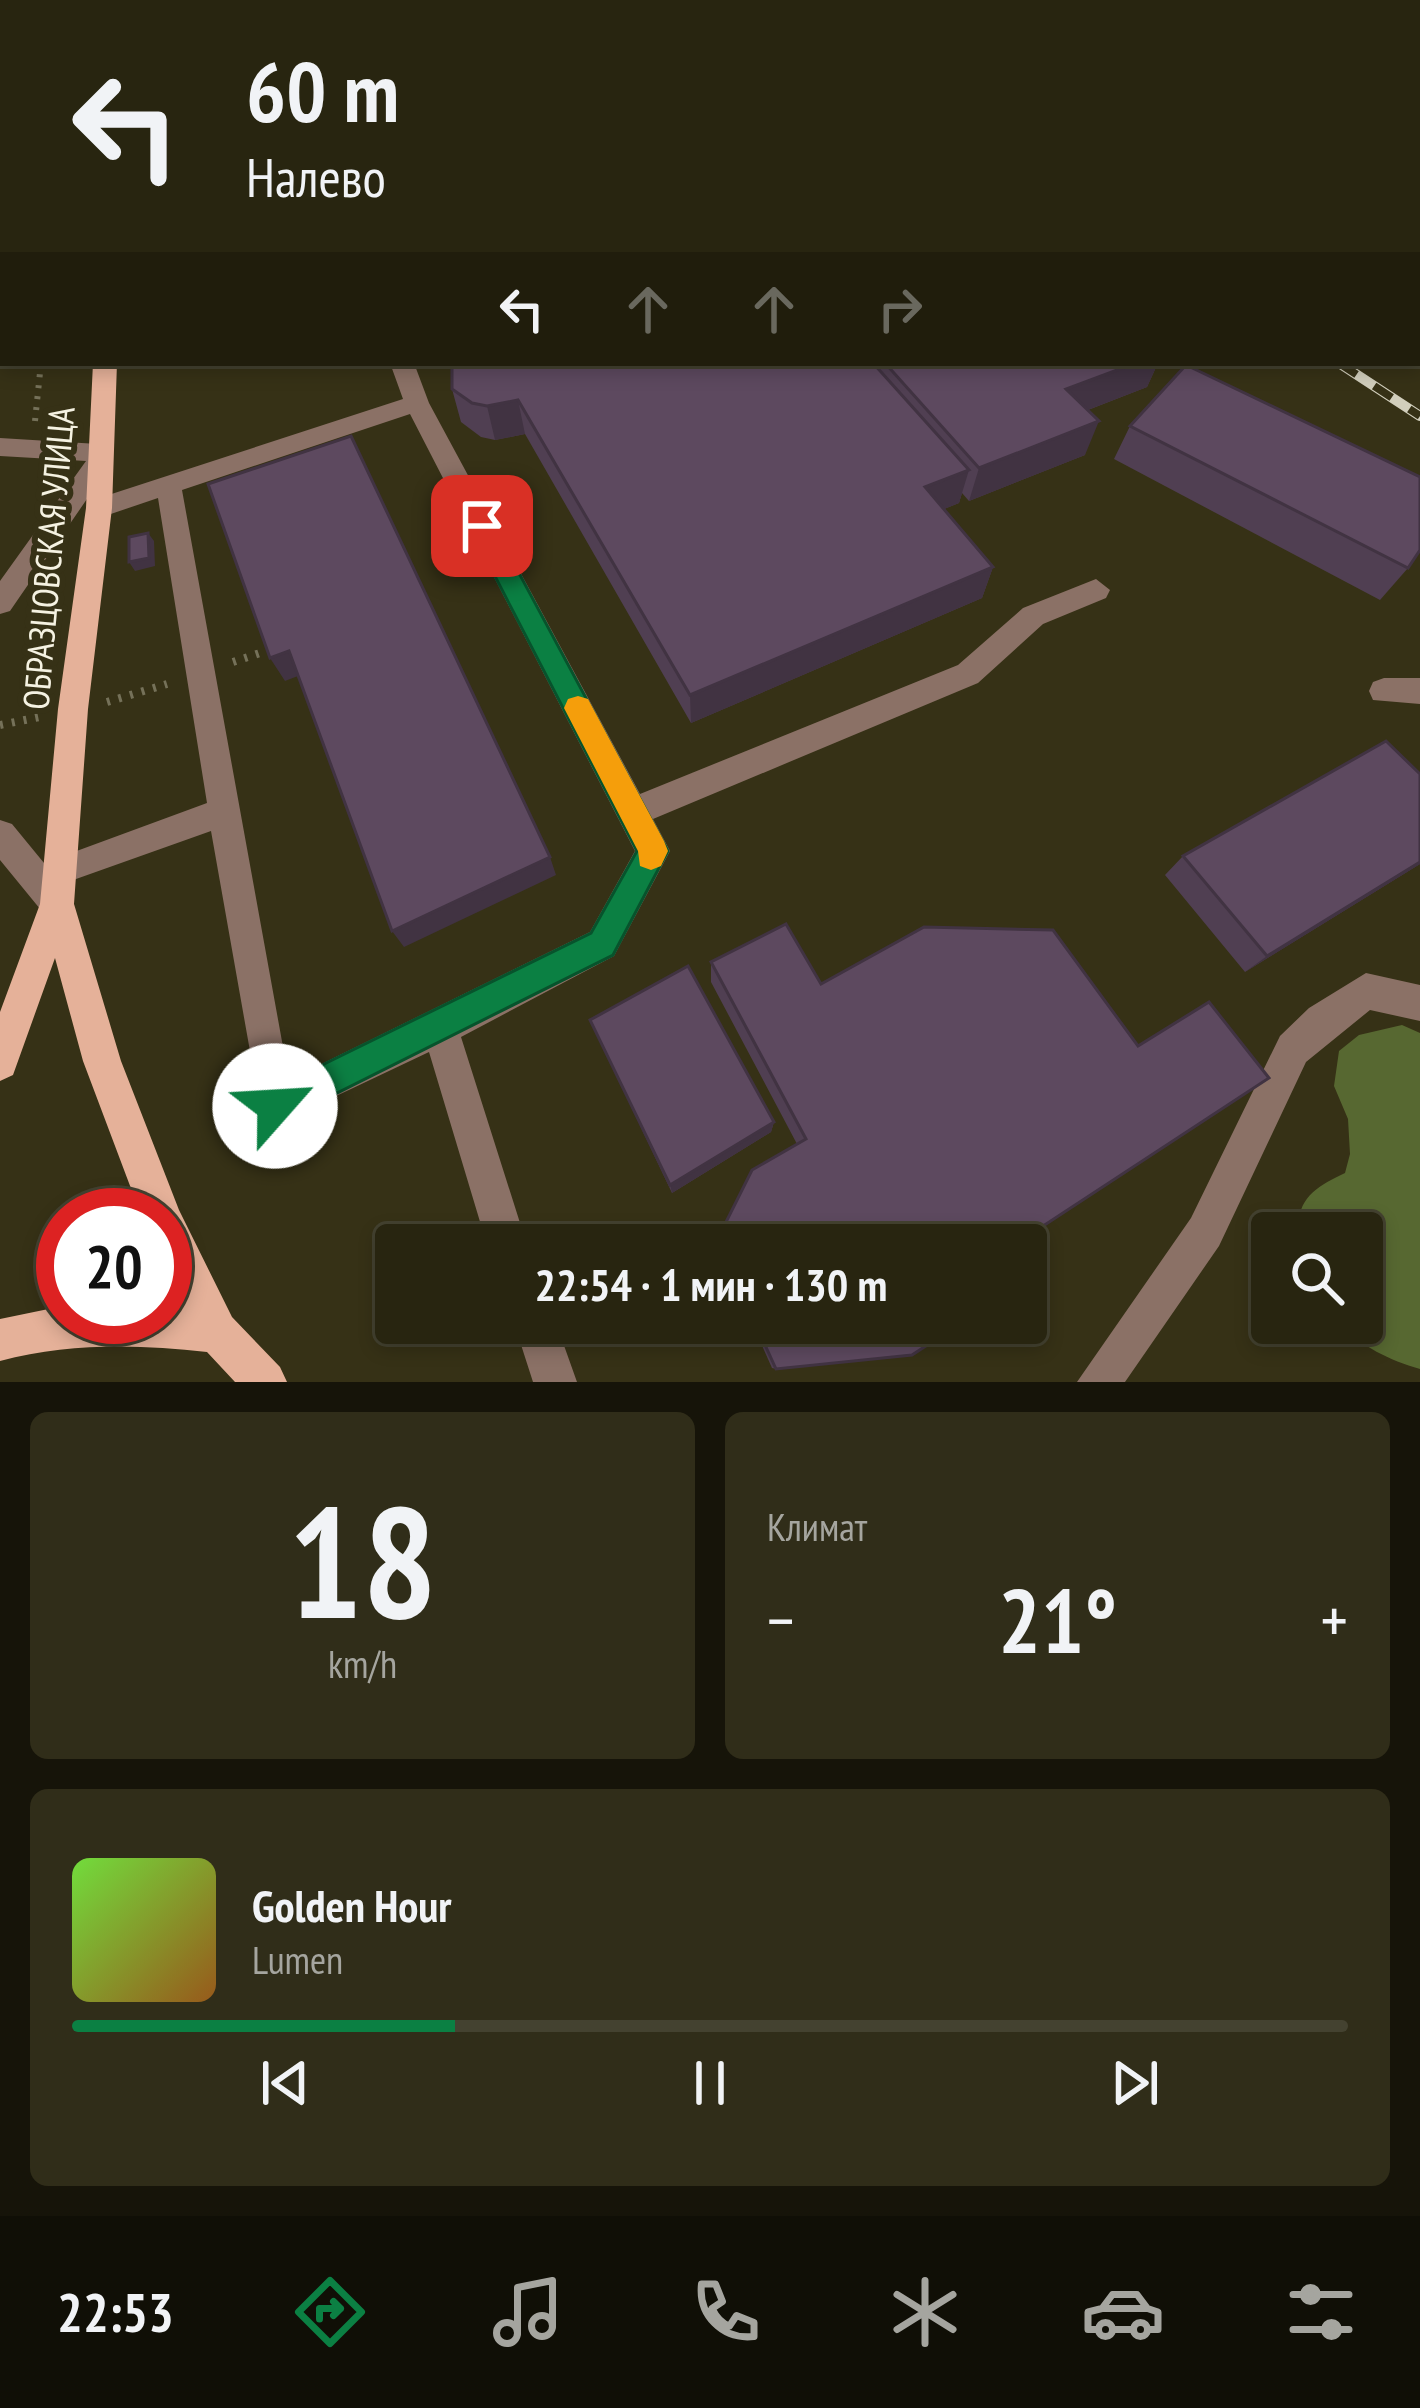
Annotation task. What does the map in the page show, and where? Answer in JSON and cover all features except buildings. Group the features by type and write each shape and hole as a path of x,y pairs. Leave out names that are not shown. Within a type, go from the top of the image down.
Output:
{"main road":[{"name":"ОБРАЗЦОВСКАЯ УЛИЦА","path":"57,887 99,508 105,366"},
{"path":"0,1062 57,887"},
{"path":"57,887 101,1061 150,1188"},
{"path":"192,1279 218,1332 265,1382"},
{"path":"0,1340 49,1325 138,1323 218,1332"}],"lane":[{"path":"169,488 275,1106 602,944 653,851 417,404 403,366"},
{"path":"99,508 417,404"},
{"path":"0,447 98,459 0,603"},
{"path":"633,812 968,674 1033,616 1096,590"},
{"path":"1384,691 1420,691"},
{"path":"0,835 57,887 226,811"},
{"path":"1099,1382 1204,1232 1293,1049 1322,1021 1366,991 1420,1003"},
{"path":"440,1028 501,1224"},
{"path":"542,1344 556,1382"}],"path":[{"path":"0,725 73,710 260,652"}],"green space":[{"path":"1402,1025 1420,1033 1420,1369 1364,1344 1383,1344 1383,1212 1301,1212 1310,1196 1345,1173 1350,1154 1348,1119 1334,1086 1339,1051 1359,1035"}],"railway":[{"path":"1344,366 1420,416"}],"slow traffic":[{"path":"578,708 653,851 651,856"}],"route":[{"path":"275,1106 602,944 653,851 482,526"}]}
